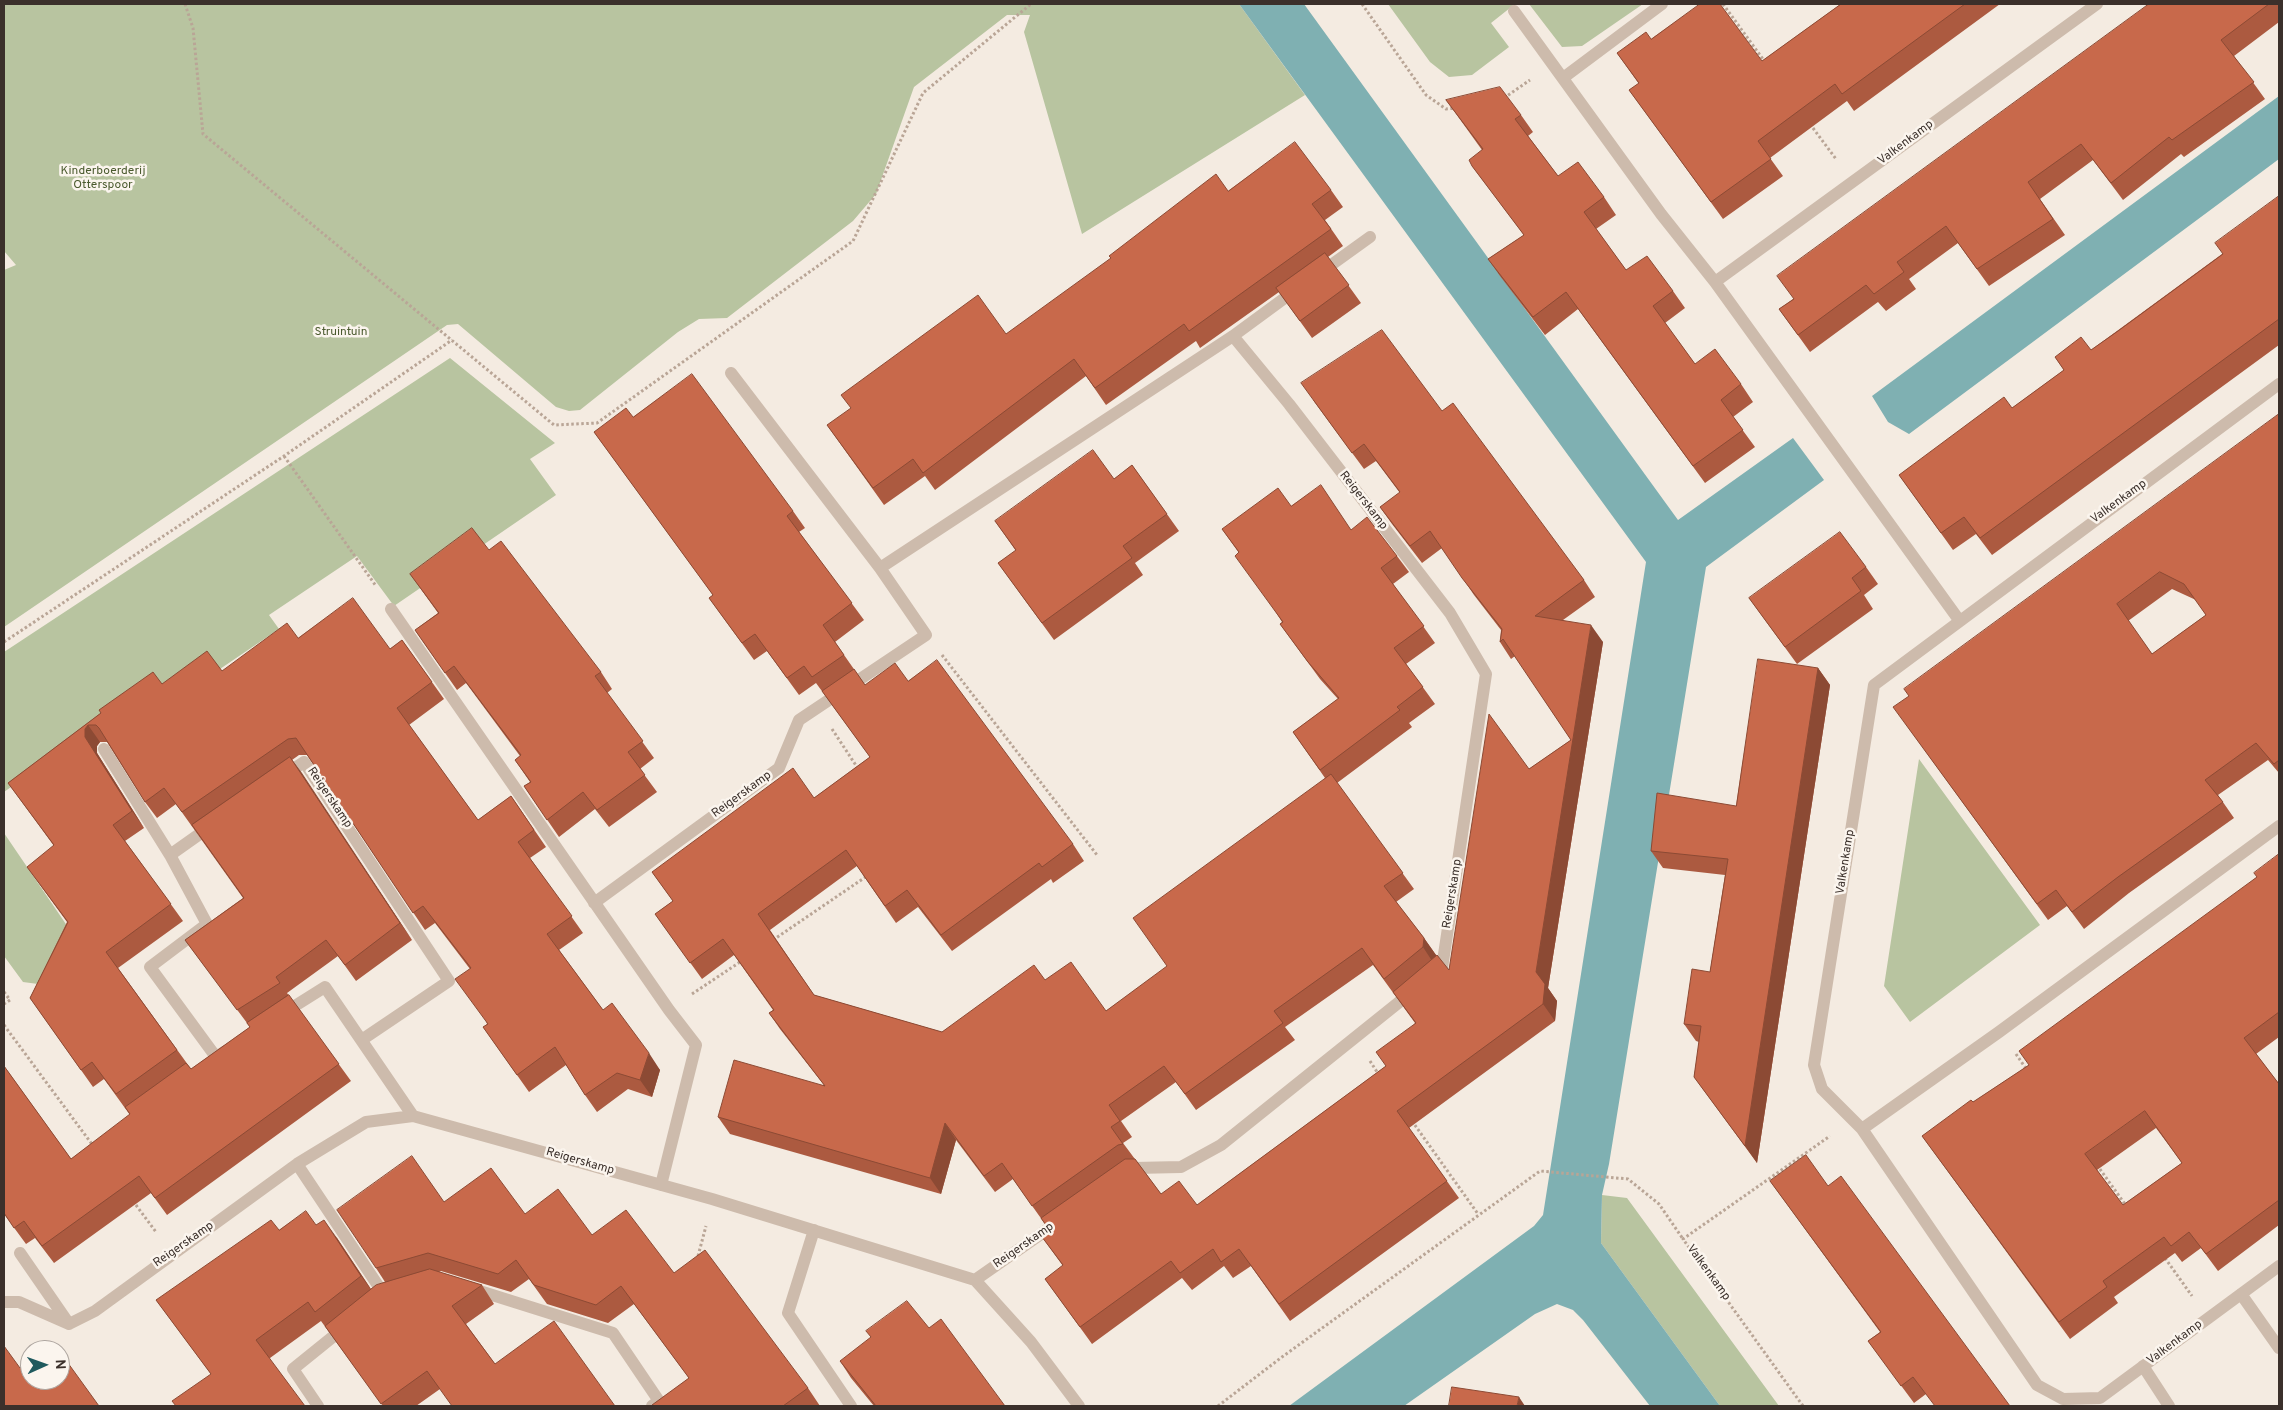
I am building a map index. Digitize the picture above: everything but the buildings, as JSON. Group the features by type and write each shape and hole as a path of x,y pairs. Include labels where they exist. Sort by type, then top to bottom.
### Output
{"street":[{"path":"1562,78 1662,4"},
{"name":"Valkenkamp","path":"1715,282 2097,4"},
{"path":"1514,11 1661,214 1715,282 1959,620"},
{"path":"880,568 1233,336 1370,237"},
{"name":"Reigerskamp","path":"1118,1180 1134,1168 1181,1167 1221,1145 1442,968 1486,674 1450,613 1233,336"},
{"path":"731,373 880,568 926,635"},
{"name":"Valkenkamp","path":"2279,384 1874,685 1814,1065 1822,1089 1862,1129 2037,1385 2064,1403 2100,1398 2279,1266"},
{"path":"391,609 668,1010 696,1046 661,1185"},
{"name":"Reigerskamp","path":"594,903 779,768 799,720 926,635"},
{"path":"104,749 170,855 207,924 150,967 212,1060 240,1042"},
{"name":"Reigerskamp","path":"273,784 304,762 449,981 363,1039"},
{"path":"170,855 225,817"},
{"path":"1862,1129 1999,1032 2279,826"},
{"path":"271,1022 325,987 363,1039 413,1116"},
{"name":"Reigerskamp","path":"69,1324 95,1311 297,1164 366,1122 413,1116 712,1199 975,1280 1070,1213"},
{"path":"297,1164 389,1295 370,1308"},
{"path":"814,1230 788,1313 851,1406"},
{"path":"20,1252 69,1324"},
{"path":"975,1280 1031,1342 1079,1406"},
{"path":"462,1285 613,1333 659,1401 652,1406"},
{"path":"2241,1294 2279,1348"},
{"path":"4,1302 19,1302 69,1324"},
{"path":"318,1406 292,1369 354,1320"},
{"path":"2144,1366 2169,1406"}],"path":[{"path":"185,4 194,28 202,134 554,425 597,423 853,241 923,94 1022,9 1031,4"},
{"path":"1020,4 1022,9"},
{"path":"1362,4 1426,95 1446,110 1465,106"},
{"path":"1723,4 1768,66"},
{"path":"1503,99 1552,64"},
{"path":"1808,120 1853,182"},
{"path":"4,642 284,456 452,340"},
{"path":"284,456 391,609"},
{"path":"926,635 1097,855"},
{"path":"818,708 861,774"},
{"path":"765,945 869,875"},
{"path":"668,1010 749,956"},
{"path":"4,992 10,1000 4,1004"},
{"path":"4,1025 98,1154"},
{"path":"1999,1032 2028,1072"},
{"path":"1354,1039 1382,1078"},
{"path":"1410,1118 1478,1214"},
{"name":"Valkenkamp","path":"1803,1406 1684,1239 1834,1134 1862,1129"},
{"path":"92,1146 100,1140"},
{"path":"2092,1159 2133,1215"},
{"path":"1218,1406 1282,1357 1540,1171 1628,1179 1660,1204 1684,1239"},
{"path":"697,1264 712,1199"},
{"path":"132,1200 173,1255"},
{"path":"2162,1254 2208,1318"}],"green space":[{"path":"4,4 1239,4 1305,95 1082,234 1024,32 1030,15 1007,15 914,87 876,194 853,221 727,318 699,319 678,332 580,410 569,411 556,407 458,324 447,325 4,627 4,270 16,265 4,251"},
{"path":"1388,4 1515,4 1491,23 1509,47 1472,75 1449,77 1430,62"},
{"path":"1529,4 1643,4 1582,46 1562,47"},
{"path":"450,358 555,443 530,459 556,495 394,606 357,556 269,615 279,629 121,736 109,718 4,792 4,652"},
{"path":"1919,759 2040,925 1910,1022 1884,986"},
{"path":"4,833 91,961 53,986 23,982 4,956"},
{"path":"1602,1195 1627,1198 1779,1406 1720,1406 1601,1243"}],"water":[{"path":"1239,4 1304,4 1678,520 1793,438 1824,480 1706,567 1609,1164 1602,1195 1601,1243 1720,1406 1650,1406 1583,1320 1573,1310 1557,1304 1535,1314 1404,1406 1289,1406 1534,1226 1543,1215 1646,562"},
{"path":"2279,96 2279,159 1909,434 1888,422 1872,396"}],"park label":[{"name":"Kinderboerderij Otterspoor","path":"103,179"},
{"name":"Struintuin","path":"341,333"}]}
